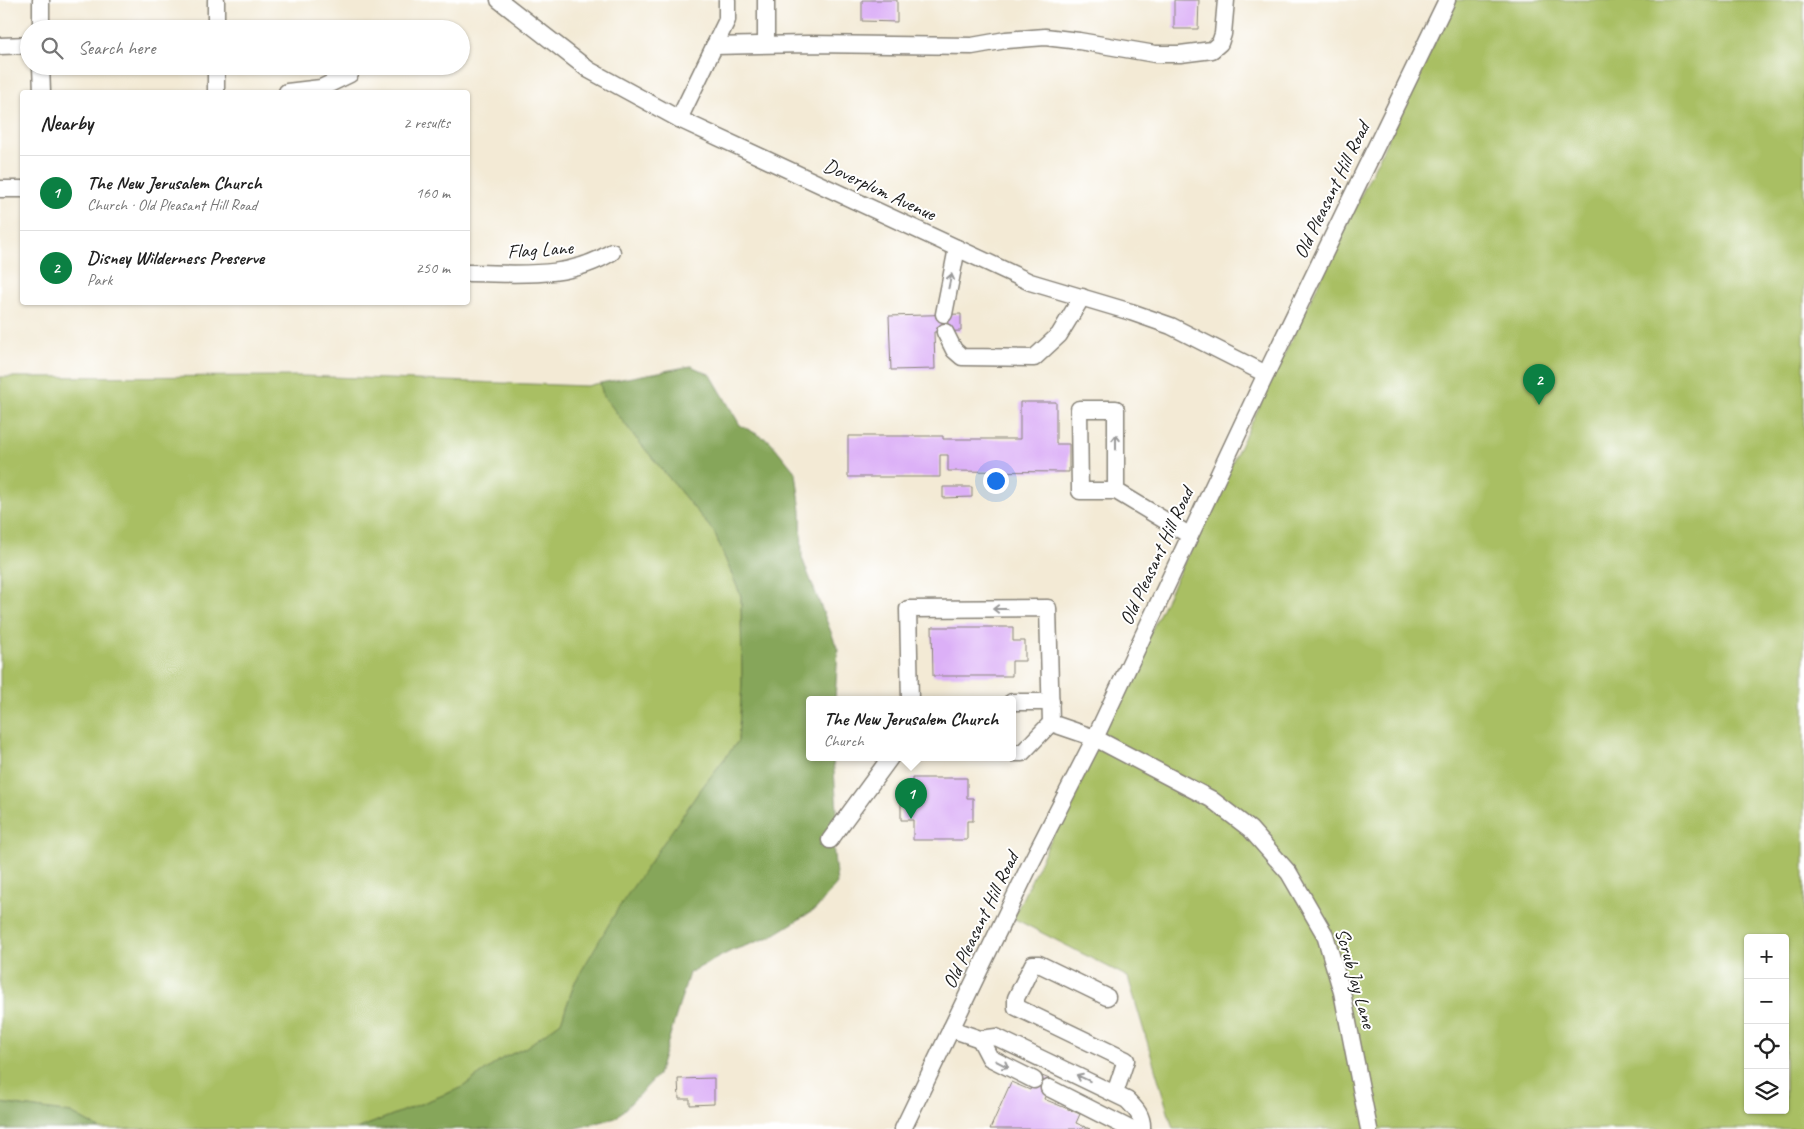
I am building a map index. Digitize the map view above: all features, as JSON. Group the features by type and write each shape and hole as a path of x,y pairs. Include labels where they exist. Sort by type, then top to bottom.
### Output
{"street":[{"path":"41,0 41,20"},
{"path":"216,0 216,20"},
{"name":"Doverplum Avenue","path":"499,0 589,70 679,119 1030,282 1171,326 1266,374"},
{"path":"679,119 727,20 727,0"},
{"path":"766,0 766,44"},
{"path":"714,46 766,44 972,46 1006,40 1045,37 1079,40 1155,54 1180,54 1212,50 1220,43 1223,34 1226,0"},
{"name":"Old Pleasant Hill Road","path":"905,1128 1029,867 1095,738 1266,374 1446,0"},
{"path":"0,46 20,46"},
{"path":"41,75 42,90"},
{"path":"216,75 216,90"},
{"path":"304,90 320,88 348,75"},
{"path":"0,189 20,189"},
{"path":"944,314 957,248"},
{"name":"Flag Lane","path":"470,273 568,271 585,267 612,252"},
{"path":"945,332 954,350 962,358 1034,358 1060,335 1082,297"},
{"path":"1116,491 1116,409 1079,409 1080,491 1116,491 1189,536"},
{"path":"910,696 908,609 1048,608 1051,722 1022,753 1016,753"},
{"path":"1016,702 1051,702"},
{"name":"Scrub Jay Lane","path":"1051,722 1095,738 1211,799 1250,829 1289,873 1325,935 1342,992 1369,1129"},
{"path":"830,840 888,761"},
{"path":"1107,997 1039,964 1033,964 1016,998 1016,1007 1126,1060 1115,1094"},
{"path":"951,1029 980,1039 996,1037 1127,1100 1138,1112 1143,1122 1142,1129"},
{"path":"980,1039 990,1058 1096,1110 1130,1129"}],"green space":[{"path":"1455,0 1804,0 1804,1129 1173,1129 1128,977 1013,918"},
{"path":"691,366 711,375 740,425 770,441 796,473 801,511 802,558 838,650 835,696 806,696 806,761 833,761 837,810 833,845 837,884 816,909 770,937 731,951 689,973 658,1075 616,1118 573,1129 357,1129 461,1088 503,1058 525,1048 561,1022 575,982 619,907 698,793 738,741 742,685 741,596 714,532 635,437 603,395 600,383"},
{"path":"303,376 587,386 600,383 603,395 635,437 714,532 741,596 742,685 738,741 698,793 575,982 561,1022 525,1048 503,1058 461,1088 357,1129 100,1129 71,1113 0,1103 0,377"},
{"path":"0,1103 71,1113 100,1129 0,1129"}],"building":[{"path":"862,0 897,0 897,22 862,21"},
{"path":"1174,0 1199,0 1198,29 1174,29"},
{"path":"961,314 961,331 934,332 935,369 891,370 889,316"},
{"path":"1020,402 1056,402 1056,444 1069,444 1069,472 948,471 948,455 940,455 940,477 848,477 848,436 943,436 943,439 1020,439"},
{"path":"943,487 972,487 972,497 943,498"},
{"path":"932,627 1013,627 1013,641 1025,641 1025,661 1012,661 1012,676 933,676"},
{"path":"912,778 967,778 967,798 973,798 973,821 967,821 967,840 913,840 913,820 901,820 901,800 912,800"},
{"path":"1037,1074 1052,1080 1044,1099 1080,1114 1076,1123 1090,1129 990,1129 1011,1082 1030,1090"},
{"path":"714,1078 714,1104 690,1105 690,1099 679,1099 678,1079"}],"place":[{"name":"Disney Wilderness Preserve","path":"1539,405"},
{"name":"The New Jerusalem Church","path":"911,819"}]}
